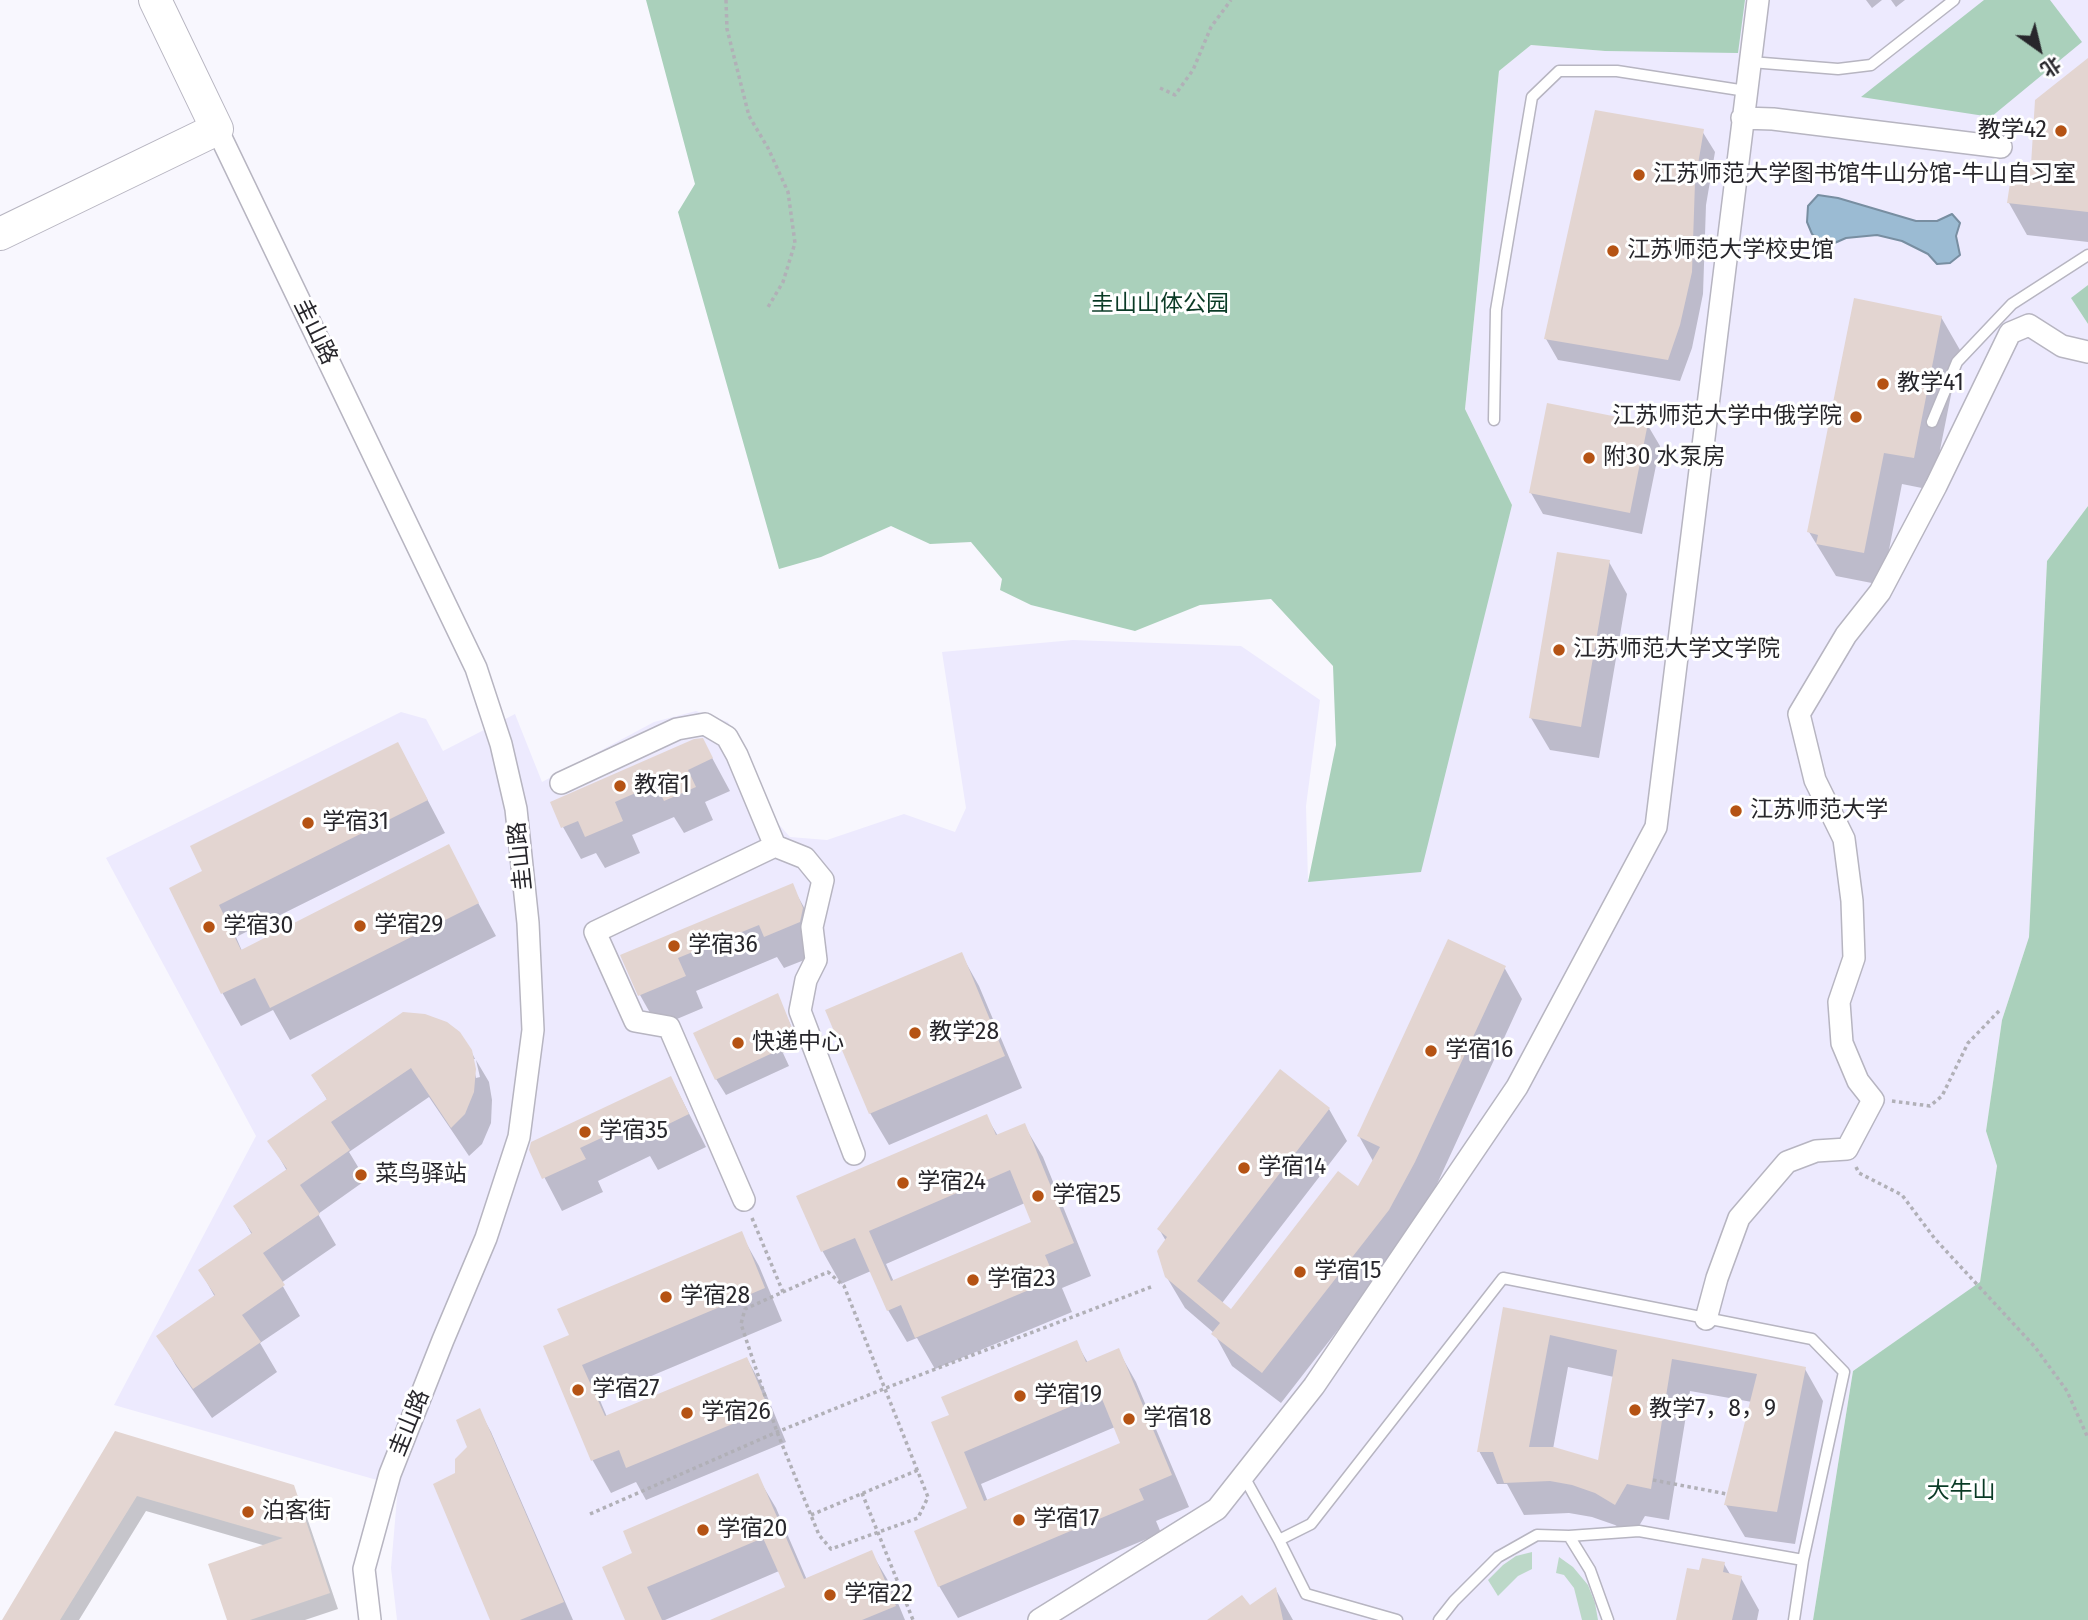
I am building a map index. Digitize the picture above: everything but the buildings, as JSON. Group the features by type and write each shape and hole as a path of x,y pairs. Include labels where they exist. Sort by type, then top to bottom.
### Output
{"street":[{"name":"圭山路","path":"155,0 476,668 501,744 516,809 528,923 533,1030 519,1137 486,1238 390,1474 364,1569 370,1620"},
{"path":"1039,1620 1217,1509 1314,1386 1517,1087 1656,827 1758,0"},
{"path":"1742,118 1773,119 2001,147"},
{"path":"0,233 217,128"},
{"path":"1706,1319 1717,1278 1739,1218 1787,1162 1816,1151 1848,1149 1873,1100 1858,1081 1842,1043 1839,1002 1854,958 1852,901 1844,839 1815,780 1799,714 1846,635 1880,592 1936,486 2010,333 2029,325 2062,346 2088,352"},
{"path":"561,783 677,729 705,724 727,737 775,846 805,858 823,880 811,927 816,960 806,980 800,1011 854,1154"},
{"path":"744,1200 669,1027 635,1021 595,932 775,846"}],"lane":[{"path":"1751,62 1838,69 1871,65 1954,0"},
{"path":"1494,420 1496,310 1532,97 1559,71 1617,71 1746,91"},
{"path":"1932,422 1956,362 2012,304 2088,255"},
{"path":"1279,1540 1311,1524 1503,1278 1812,1339 1844,1372 1803,1560 1794,1620"},
{"path":"1243,1475 1306,1594 1397,1620"},
{"path":"1439,1620 1498,1557 1537,1535 1569,1536 1639,1531 1803,1560"},
{"path":"1569,1536 1590,1570 1608,1620"}],"path":[{"path":"726,0 727,29 749,116 768,148 788,192 795,243 783,282 768,307"},
{"path":"1160,88 1175,95 1193,70 1211,27 1231,0"},
{"path":"1873,1100 1930,1106 1942,1096 1968,1043 2000,1010"},
{"path":"1848,1149 1859,1173 1902,1195 1935,1239 2035,1347 2067,1391 2088,1438"},
{"path":"744,1200 783,1292"},
{"path":"828,1272 844,1286 886,1388 928,1497 918,1518 831,1549 819,1535 777,1432 741,1324 745,1309 828,1272"},
{"path":"590,1514 777,1432 1151,1287"},
{"path":"811,1515 918,1470"},
{"path":"1653,1480 1727,1494"},
{"path":"862,1493 913,1620"}],"shaded area":[{"name":"江苏师范大学","path":"1745,0 2088,0 2088,285 2072,299 2088,324 2088,506 2047,561 2029,937 2002,1020 1986,1131 1997,1166 1980,1283 1853,1371 1813,1620 397,1620 391,1568 398,1486 114,1405 256,1136 106,858 401,712 426,719 443,751 515,714 542,782 654,722 696,711 728,722 747,756 775,820 790,837 827,840 904,814 955,832 966,808 942,652 1073,640 1241,646 1320,700 1306,806 1308,881 1512,505 1465,409 1499,71 1531,45 1605,51 1737,52"}],"green space":[{"name":"圭山山体公园","path":"646,0 1745,0 1738,53 1605,51 1531,45 1499,71 1465,409 1512,505 1421,872 1308,882 1336,745 1333,666 1271,599 1200,605 1135,631 1031,605 1000,590 1002,579 971,542 930,544 891,526 821,557 779,569 678,212 695,184"},
{"path":"1984,0 2050,0 2082,42 1991,117 1861,97"},
{"path":"2088,285 2088,324 2071,298"},
{"name":"大牛山","path":"2088,506 2088,1620 1813,1620 1853,1371 1980,1282 1997,1166 1986,1131 2002,1020 2029,937 2047,561"},
{"path":"1532,1552 1532,1569 1518,1576 1498,1596 1488,1580 1516,1556"},
{"path":"1559,1557 1573,1567 1588,1585 1598,1620 1582,1620 1574,1588 1564,1575 1556,1573"}],"water":[{"path":"1818,195 1838,198 1916,221 1937,221 1952,214 1960,223 1956,236 1960,255 1950,263 1937,264 1928,254 1902,241 1877,235 1846,238 1830,245 1812,234 1807,222 1808,206"}],"place":[{"name":"教学42","path":"2061,131"},
{"name":"江苏师范大学图书馆牛山分馆-牛山自习室","path":"1639,175"},
{"name":"江苏师范大学校史馆","path":"1613,251"},
{"name":"教学41","path":"1883,384"},
{"name":"江苏师范大学中俄学院","path":"1856,417"},
{"name":"附30 水泵房","path":"1589,458"},
{"name":"江苏师范大学文学院","path":"1559,650"},
{"name":"教宿1","path":"620,786"},
{"name":"江苏师范大学","path":"1736,811"},
{"name":"学宿31","path":"308,823"},
{"name":"学宿29","path":"360,926"},
{"name":"学宿30","path":"209,927"},
{"name":"学宿36","path":"674,946"},
{"name":"教学28","path":"915,1033"},
{"name":"快递中心","path":"738,1043"},
{"name":"学宿16","path":"1431,1051"},
{"name":"学宿35","path":"585,1132"},
{"name":"学宿14","path":"1244,1168"},
{"name":"菜鸟驿站","path":"361,1175"},
{"name":"学宿24","path":"903,1183"},
{"name":"学宿25","path":"1038,1196"},
{"name":"学宿15","path":"1300,1272"},
{"name":"学宿23","path":"973,1280"},
{"name":"学宿28","path":"666,1297"},
{"name":"学宿27","path":"578,1390"},
{"name":"学宿19","path":"1020,1396"},
{"name":"教学7，8，9","path":"1635,1410"},
{"name":"学宿26","path":"687,1413"},
{"name":"学宿18","path":"1129,1419"},
{"name":"泊客街","path":"248,1512"},
{"name":"学宿17","path":"1019,1520"},
{"name":"学宿20","path":"703,1530"},
{"name":"学宿22","path":"830,1595"}]}
